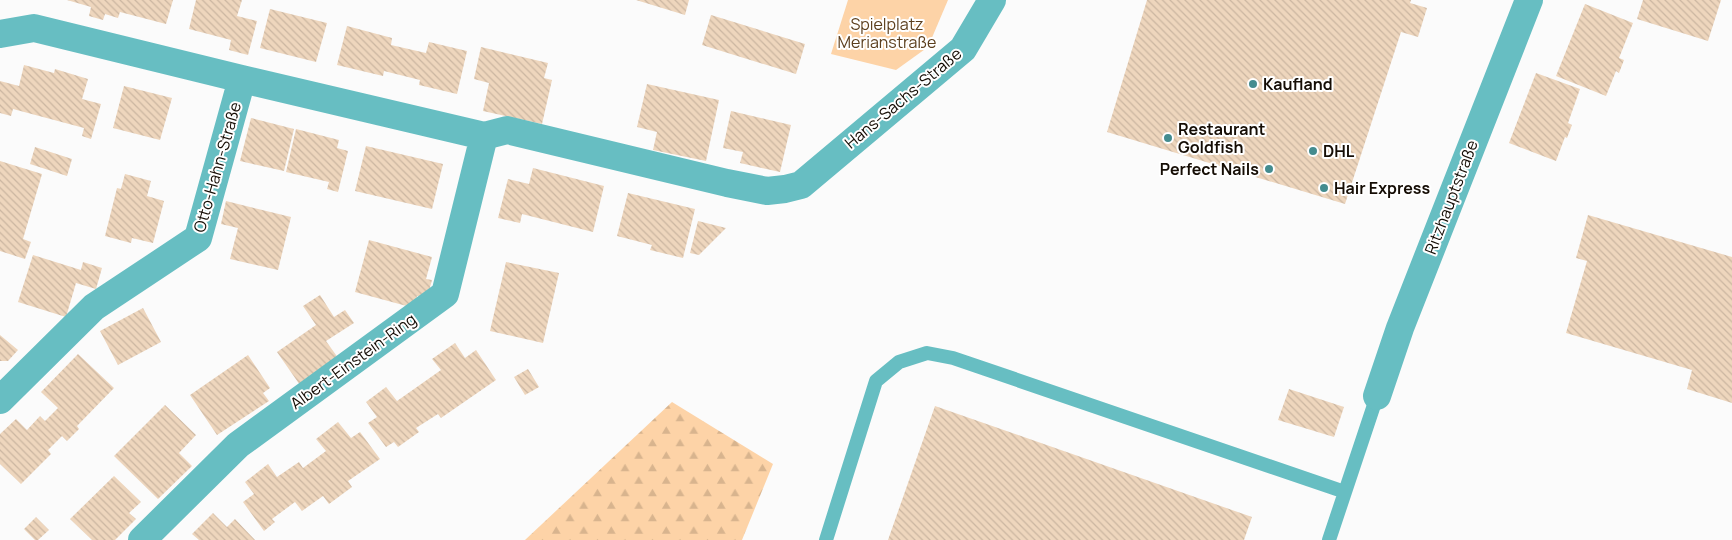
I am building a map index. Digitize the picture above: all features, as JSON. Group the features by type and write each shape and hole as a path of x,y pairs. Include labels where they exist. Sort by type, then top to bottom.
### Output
{"street":[{"name":"Hans-Sachs-Straße","path":"484,136 508,130 727,184 767,190 785,189 801,185 963,48 992,0"},
{"name":"Ritzhauptstraße","path":"1377,396 1400,328 1529,0"},
{"path":"1,36 34,28 484,136"},
{"name":"Otto-Hahn-Straße","path":"0,400 94,307 198,238 242,79"},
{"name":"Albert-Einstein-Ring","path":"142,540 238,445 445,294 484,136"}],"lane":[{"path":"826,540 876,381 899,362 926,353 953,358 1345,492"},
{"path":"1329,540 1377,396"}],"green space":[{"name":"Spielplatz Merianstraße","path":"848,0 948,0 928,47 896,70 831,54"},
{"path":"672,402 773,464 742,540 525,540"}],"building":[{"path":"67,0 173,0 166,24 120,12 118,18 105,14 103,20 89,16 91,7"},
{"path":"196,0 242,0 237,16 257,21 248,55 229,50 231,40 189,29"},
{"path":"636,0 689,0 685,15"},
{"name":"Kaufland","path":"1147,0 1411,0 1410,3 1427,8 1418,37 1401,32 1345,204 1107,132"},
{"path":"1643,0 1721,0 1708,41 1637,19"},
{"path":"1585,4 1633,23 1619,58 1624,60 1619,73 1616,71 1606,96 1556,76"},
{"path":"270,9 327,23 316,62 260,48"},
{"path":"711,15 805,44 796,74 702,45"},
{"path":"347,26 392,38 391,45 426,53 429,42 467,51 457,94 419,85 420,80 384,71 383,76 337,65"},
{"path":"481,47 548,63 544,78 552,80 542,124 483,111 489,83 474,79"},
{"path":"24,65 54,73 55,69 88,79 82,99 101,104 91,139 82,136 84,128 13,109 11,116 0,113 0,81 19,86"},
{"path":"1536,73 1580,89 1568,123 1572,125 1567,138 1565,137 1556,161 1509,143"},
{"path":"647,84 719,100 706,161 653,150 657,132 637,127"},
{"path":"124,86 172,98 160,140 113,128"},
{"path":"731,111 791,125 780,172 740,163 743,152 723,148"},
{"path":"251,118 294,129 284,171 240,161"},
{"path":"296,129 339,140 337,148 348,151 338,192 327,189 329,182 286,172"},
{"path":"366,146 443,164 432,209 355,191"},
{"path":"35,147 72,159 67,176 30,164"},
{"path":"0,161 42,174 23,239 31,242 25,259 0,251"},
{"path":"533,168 604,186 593,232 522,214 520,223 498,218 508,179 529,184"},
{"path":"125,174 151,181 147,196 164,201 153,243 132,238 131,243 105,236 117,188 121,189"},
{"path":"628,193 695,209 683,258 650,250 652,245 617,236"},
{"path":"226,201 291,217 278,270 230,259 238,228 221,224"},
{"path":"1588,215 1732,257 1732,403 1687,389 1692,370 1566,333 1587,261 1576,258"},
{"path":"698,221 726,228 699,255 690,253"},
{"path":"369,240 432,257 426,279 432,280 427,298 417,296 414,308 355,292"},
{"path":"33,255 81,270 83,262 102,268 96,289 76,283 66,317 18,302"},
{"path":"506,262 559,273 543,343 490,331"},
{"path":"320,295 334,317 345,310 354,323 326,341 341,362 302,388 277,352 316,325 303,306"},
{"path":"143,308 161,342 118,365 100,331"},
{"path":"0,335 18,350 8,361 0,361"},
{"path":"455,343 465,358 476,350 496,380 441,418 438,414 416,428 419,432 398,447 394,442 386,447 368,423 377,417 366,402 386,387 397,401 441,370 432,359"},
{"path":"78,354 114,388 77,426 79,429 67,441 62,436 48,450 51,454 21,484 0,464 0,434 16,419 27,430 40,416 45,421 58,408 41,392"},
{"path":"248,355 270,388 263,393 269,401 217,435 190,395"},
{"path":"528,369 539,387 525,395 514,377"},
{"path":"1289,389 1344,407 1334,437 1278,420"},
{"path":"165,405 196,435 179,453 192,466 158,499 114,456"},
{"path":"935,406 1252,517 1244,540 888,540"},
{"path":"338,422 351,438 360,432 380,459 348,481 352,487 329,504 323,496 302,511 295,502 272,519 275,522 264,531 243,502 254,494 245,482 268,464 277,477 299,462 303,468 326,451 316,439"},
{"path":"114,476 141,502 129,513 136,519 115,540 92,540 70,519"},
{"path":"213,513 227,527 235,519 255,540 199,540 192,534"},
{"path":"36,517 49,530 38,540 35,540 24,529"}],"place":[{"name":"Kaufland","path":"1253,84"},
{"name":"Restaurant Goldfish","path":"1168,138"},
{"name":"DHL","path":"1313,151"},
{"name":"Perfect Nails","path":"1269,169"},
{"name":"Hair Express","path":"1324,188"}]}
